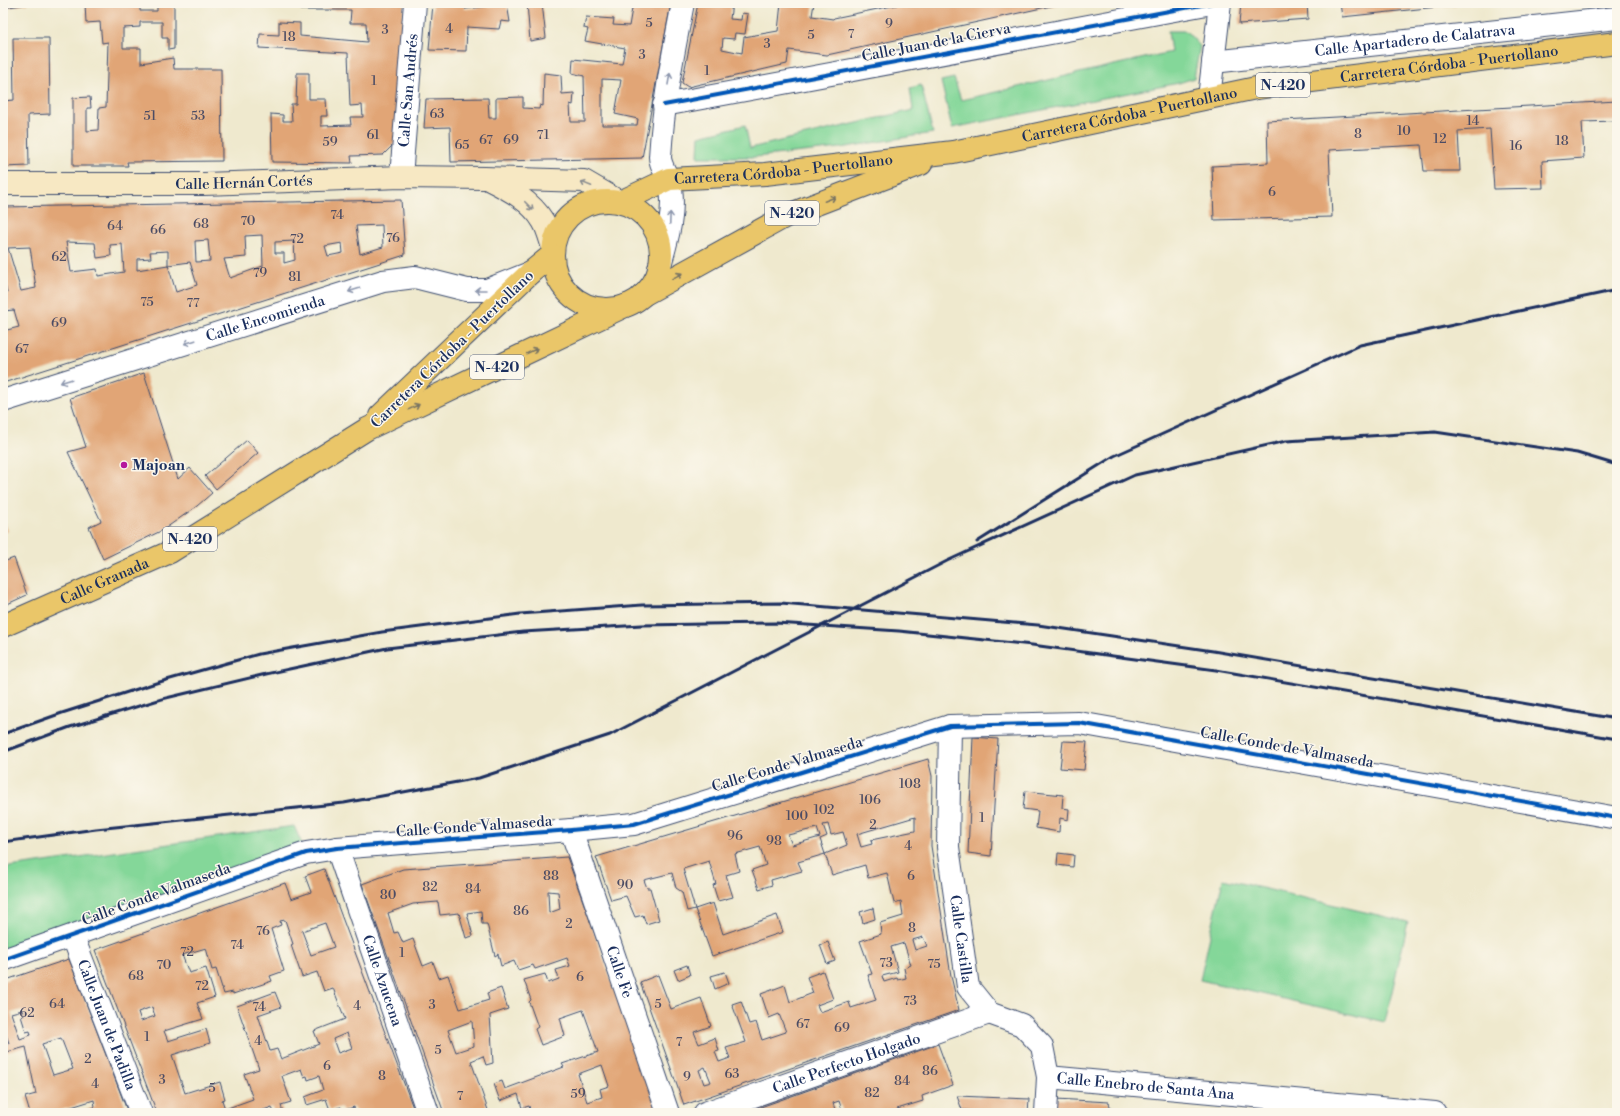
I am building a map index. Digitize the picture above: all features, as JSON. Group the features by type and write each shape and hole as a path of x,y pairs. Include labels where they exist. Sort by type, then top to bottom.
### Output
{"highway":[{"name":"Carretera Córdoba - Puertollano","path":"620,202 669,179 765,174 952,152 1256,88 1617,43"},
{"name":"Carretera Córdoba - Puertollano","path":"366,429 635,300 788,215 952,152"},
{"name":"N-420","path":"603,201 620,202 648,220 657,235 661,252 659,269 653,284 635,300 610,308 592,307 576,299 564,288 555,272 552,251 556,234 563,222 587,204 603,201"},
{"name":"Carretera Córdoba - Puertollano","path":"366,429 552,251"},
{"name":"Calle Granada","path":"3,626 170,552 366,429"}],"main road":[{"name":"Calle Hernán Cortés","path":"3,184 204,184 401,177 485,178 584,181 620,202"},
{"name":"Calle Hernán Cortés","path":"485,178 514,192 529,204 543,221 552,251"}],"street":[{"name":"Calle San Andrés","path":"401,177 415,3"},
{"path":"659,269 670,231 671,189 669,179 660,160 664,105 683,3"},
{"name":"Calle Juan de la Cierva","path":"664,105 1212,3"},
{"path":"1209,98 1220,3"},
{"name":"Calle Apartadero de Calatrava","path":"1213,62 1617,18"},
{"name":"Calle Encomienda","path":"3,401 383,281 415,277 467,290 487,290 530,273"},
{"name":"Calle Conde de Valmaseda","path":"950,726 1079,723 1617,818"},
{"name":"Calle Conde Valmaseda","path":"3,960 73,937 306,853 337,848 634,824 950,726"},
{"name":"Calle Castilla","path":"950,726 948,848 968,987 989,1013"},
{"name":"Calle Fe","path":"571,830 668,1113"},
{"name":"Calle Azucena","path":"337,848 428,1113"},
{"name":"Calle Juan de Padilla","path":"73,937 141,1113"},
{"path":"989,1013 1022,1025 1042,1046 1048,1077 1046,1113"},
{"name":"Calle Perfecto Holgado","path":"705,1113 989,1013"},
{"name":"Calle Enebro de Santa Ana","path":"1048,1077 1435,1113"}],"green space":[{"path":"1168,31 1186,31 1200,46 1194,78 1179,83 952,128 941,81 954,78 961,100 1171,52"},
{"path":"921,85 933,133 840,148 755,157 698,157 699,136 745,125 750,148 913,110 910,88"},
{"path":"294,826 306,853 3,960 3,868"},
{"path":"1223,879 1408,922 1385,1022 1200,980"}],"building":[{"path":"3,3 27,3 27,4 3,8"},
{"path":"85,3 140,3 140,11 157,11 157,3 174,3 174,49 168,50 168,38 162,38 162,22 140,22 140,27 123,28 123,48 141,48 141,63 173,58 174,69 221,69 222,161 127,162 128,166 73,166 73,98 90,97 91,108 87,108 87,131 98,130 99,108 106,107 108,42 102,43 100,22 86,23"},
{"path":"300,3 404,3 395,143 383,155 351,156 352,163 272,162 271,114 283,115 283,121 292,121 291,104 296,104 297,73 309,73 309,99 326,99 327,116 321,116 321,126 351,125 350,117 363,117 362,105 350,106 348,53 259,48 260,34 279,35 279,22 300,23 300,36 367,42 366,23 350,23 351,10 300,10"},
{"path":"433,3 465,3 465,9 507,4 510,22 501,21 499,29 467,27 466,51 429,50"},
{"path":"527,3 542,3 546,38 530,41"},
{"path":"633,3 671,3 642,158 451,162 450,127 424,128 426,99 488,98 489,118 496,118 496,98 523,97 523,108 539,109 540,105 543,106 544,73 561,75 562,94 574,93 573,105 570,104 571,122 585,122 584,76 572,73 573,59 622,64 625,48 585,41 588,29 584,28 586,17 614,19 613,25 629,26","holes":["602,79 621,80 615,114 638,119 637,125 602,125"]},
{"path":"698,3 732,3 730,19 741,20 742,13 748,14 745,34 735,33 734,39 723,38 722,49 742,53 744,37 778,31 781,3 814,3 812,16 833,19 897,5 897,3 1060,4 827,55 789,50 787,64 688,87 682,83"},
{"path":"1241,3 1307,3 1308,19 1239,24"},
{"path":"1340,3 1455,3 1456,5 1342,17"},
{"path":"13,38 49,38 50,114 28,115 29,166 3,167 3,101 14,100"},
{"path":"1617,101 1617,121 1582,122 1584,158 1542,161 1543,188 1494,189 1490,129 1458,131 1460,171 1424,171 1421,145 1329,150 1332,217 1214,220 1212,166 1268,163 1267,121"},
{"path":"401,200 405,255 3,383 3,331 19,327 14,310 3,311 3,294 7,293 3,276 3,207","holes":["382,225 383,247 360,254 356,226","262,235 263,266 230,278 224,259 246,257 245,236","208,240 210,261 196,262 195,241","294,241 295,260 284,263 284,253 275,253 275,242","66,242 95,243 97,258 111,256 110,245 122,244 124,272 98,276 97,269 71,272","342,243 343,253 328,256 325,246","30,247 36,288 21,291 8,248","168,251 168,265 137,270 137,259 151,258 150,252","190,262 197,285 176,292 168,265"]},
{"name":"Majoan","path":"144,373 178,479 190,468 212,493 197,506 163,530 103,559 89,527 101,521 68,452 86,447 70,398"},
{"path":"247,440 258,453 216,489 205,476"},
{"path":"3,520 8,531 3,533"},
{"path":"14,558 27,595 3,606 3,562"},
{"path":"973,737 998,739 991,856 968,853"},
{"path":"1063,741 1087,742 1084,770 1060,768"},
{"path":"928,759 932,776 931,846 951,976 959,1010 684,1105 640,982 658,975 671,1009 701,998 711,1026 694,1032 699,1044 715,1038 719,1051 715,1052 719,1062 730,1058 726,1048 746,1042 732,1004 741,1001 749,1024 756,1022 762,1040 786,1032 779,1014 769,1018 761,994 785,985 790,1002 813,993 807,977 823,971 833,999 817,1005 820,1012 849,1002 851,1008 876,1000 868,975 872,974 860,941 881,934 880,923 903,916 901,901 894,903 887,873 868,878 865,865 832,875 825,854 798,862 802,871 771,880 772,885 759,889 752,870 766,865 760,847 735,854 739,871 726,875 733,897 718,901 713,885 716,884 709,861 683,869 695,909 687,911 682,892 676,888 672,873 644,880 647,888 650,888 659,920 646,924 643,915 635,917 626,896 611,900 596,857","holes":["915,817 915,831 871,840 872,844 861,847 857,834","828,824 831,835 843,832 847,845 825,854 820,839 827,836 823,825","817,828 820,837 792,845 788,835","923,937 927,946 915,950 912,940","904,943 911,965 904,968 906,978 898,980 897,978 884,982 882,976 898,972 891,947","705,1067 711,1082 704,1084 699,1070"]},
{"path":"1025,791 1063,795 1062,808 1069,809 1068,820 1060,818 1059,832 1036,828 1038,811 1023,809"},
{"path":"1058,853 1074,855 1073,867 1057,865"},
{"path":"567,857 659,1113 531,1113 529,1106 522,1108 518,1094 500,1101 494,1084 502,1081 505,1089 564,1067 562,1064 598,1052 583,1010 560,1018 565,1036 541,1045 535,1029 538,1027 529,1002 531,1000 524,980 545,974 548,983 559,979 556,970 570,966 567,958 535,969 533,965 518,970 514,961 501,966 498,954 495,956 487,924 482,924 481,911 467,913 473,936 466,938 459,913 440,915 438,902 413,904 388,913 394,933 398,932 403,943 413,939 423,966 433,962 439,978 448,975 460,1009 489,1000 487,993 501,988 508,1009 490,1015 493,1063 486,1065 483,1056 471,1061 489,1113 444,1113 362,884 403,869","holes":["548,891 558,892 560,909 549,913","472,1021 474,1046 456,1052 448,1030","602,1065 609,1086 600,1089 602,1097 587,1102 578,1074"]},
{"path":"324,869 415,1113 356,1113 354,1107 342,1111 341,1107 330,1110 326,1099 307,1105 305,1097 323,1090 319,1076 308,1080 307,1076 304,1077 301,1069 282,1076 291,1102 281,1105 283,1113 274,1113 272,1107 255,1113 157,1113 95,950 285,883 291,899 311,892 305,876","holes":["285,920 293,944 291,945 302,977 317,972 324,991 333,988 345,1019 314,1031 319,1044 281,1059 277,1049 270,1051 258,1015 281,1007 275,992 237,1006 259,1069 244,1074 253,1099 225,1109 222,1100 225,1099 220,1082 185,1093 172,1055 210,1043 206,1029 168,1041 164,1031 203,1019 197,1003 215,997 206,968 189,973 182,955 206,948 212,970 216,969 224,994 233,992 233,994 272,981 270,976 284,971 271,929 281,925 280,921","325,923 334,947 311,955 302,931","152,1007 155,1016 141,1021 138,1012","347,1033 352,1048 338,1053 333,1039"]},
{"path":"713,903 723,934 777,915 783,932 712,956 695,909"},
{"path":"873,908 875,919 863,923 860,912"},
{"path":"828,942 835,961 827,964 820,945"},
{"path":"69,959 128,1113 77,1113 95,1107 94,1100 52,1113 30,1113 25,1097 36,1094 26,1047 3,1053 3,1044 9,1043 3,1026 3,981","holes":["22,1010 24,1015 21,1016 26,1032 30,1031 31,1035 20,1039 11,1013","61,1038 73,1069 53,1075 42,1044"]},
{"path":"687,965 690,975 678,980 674,970"},
{"path":"725,972 729,983 715,989 711,976"},
{"path":"938,1044 953,1085 922,1096 923,1101 897,1109 898,1113 843,1113 839,1101 833,1103 836,1113 744,1113"},
{"path":"957,1096 1029,1099 1028,1113 980,1113 980,1111 962,1110"},
{"path":"1056,1099 1109,1102 1111,1113 1056,1113"}],"railway":[{"path":"977,542 1114,456 1360,345 1617,290"},
{"path":"3,842 96,829 344,803 479,778 610,735 947,561 1135,475 1286,441 1435,432 1577,453 1617,465"},
{"path":"3,734 62,713 156,683 259,654 382,632 520,614 642,605 781,603 1038,625 1213,651 1617,719"},
{"path":"3,752 70,727 162,699 266,674 387,648 523,632 642,625 776,623 899,631 1032,645 1216,670 1617,739"}],"cycle path":[{"path":"664,105 1212,3"},
{"path":"3,960 306,853 337,848 634,824 950,726 1079,723 1617,818"}],"place":[{"name":"Majoan","path":"124,465"}]}
